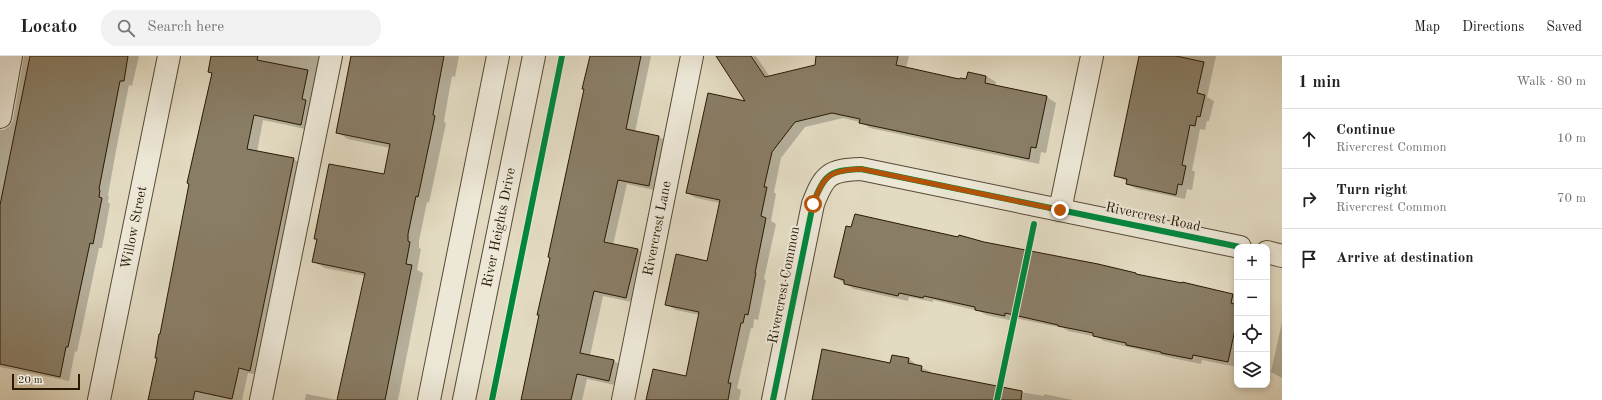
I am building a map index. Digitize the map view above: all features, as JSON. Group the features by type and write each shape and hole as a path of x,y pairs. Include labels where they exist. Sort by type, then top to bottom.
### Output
{"street":[{"path":"0,117 11,56"},
{"name":"Willow Street","path":"99,400 169,56"},
{"path":"261,400 331,56"},
{"path":"429,400 498,56"},
{"name":"River Heights Drive","path":"464,400 534,56"},
{"name":"Rivercrest Lane","path":"623,400 692,56"},
{"path":"1060,210 1089,57"},
{"name":"Rivercrest Common","path":"773,400 813,204 819,187 829,175 845,169 861,169 1060,210"},
{"name":"Rivercrest Road","path":"1060,210 1234,246"},
{"path":"1270,253 1282,256"}],"building":[{"path":"30,56 128,56 124,81 120,81 99,189 99,197 102,198 93,244 90,243 68,347 66,347 60,377 0,364 0,205"},
{"path":"211,56 258,56 257,60 308,70 302,99 306,100 301,125 254,115 247,149 294,158 250,371 239,368 232,399 195,391 193,400 148,400 157,358 155,358 159,334 189,184 187,183 212,73 208,72"},
{"path":"351,56 444,56 433,115 435,116 418,197 416,196 408,234 408,241 410,242 406,264 412,265 385,400 337,400 365,273 312,262 317,239 314,239 329,164 384,174 390,144 336,133"},
{"path":"590,56 641,56 626,129 659,136 649,186 618,180 604,242 638,249 626,298 594,291 580,353 614,360 609,381 577,374 571,400 521,400 539,315 537,315 550,258 548,257"},
{"path":"716,56 751,56 765,77 815,65 816,56 898,56 896,65 959,79 966,79 968,72 986,76 985,83 1047,96 1036,148 1031,147 1029,159 859,123 860,119 832,113 795,122 772,152 764,187 767,187 761,216 766,218 748,315 745,314 743,323 741,323 728,383 731,383 728,400 646,400 653,369 686,376 699,312 665,305 676,254 707,261 720,200 686,193 708,93 745,101"},
{"path":"1139,56 1176,56 1204,62 1197,93 1205,95 1200,117 1197,116 1195,126 1190,125 1182,165 1186,166 1182,185 1178,184 1176,195 1126,184 1127,179 1114,176"},
{"path":"855,214 958,237 959,235 984,242 1098,264 1136,274 1182,282 1233,294 1231,303 1234,304 1234,334 1228,362 1193,355 1192,359 1161,353 1126,345 1126,343 1093,336 1093,333 1005,313 1005,316 975,310 975,307 924,296 923,298 899,293 898,296 844,284 844,280 834,277 846,226 851,227"},
{"path":"822,349 890,363 892,355 909,358 908,363 922,366 921,371 1022,391 1021,400 812,400"}],"cycle path":[{"path":"492,400 562,56"},
{"path":"773,400 813,204 825,180 835,173 861,169 1234,246"},
{"path":"997,400 1034,224"}],"route":[{"path":"813,204 819,187 829,175 845,169 861,169 1060,210"}]}
